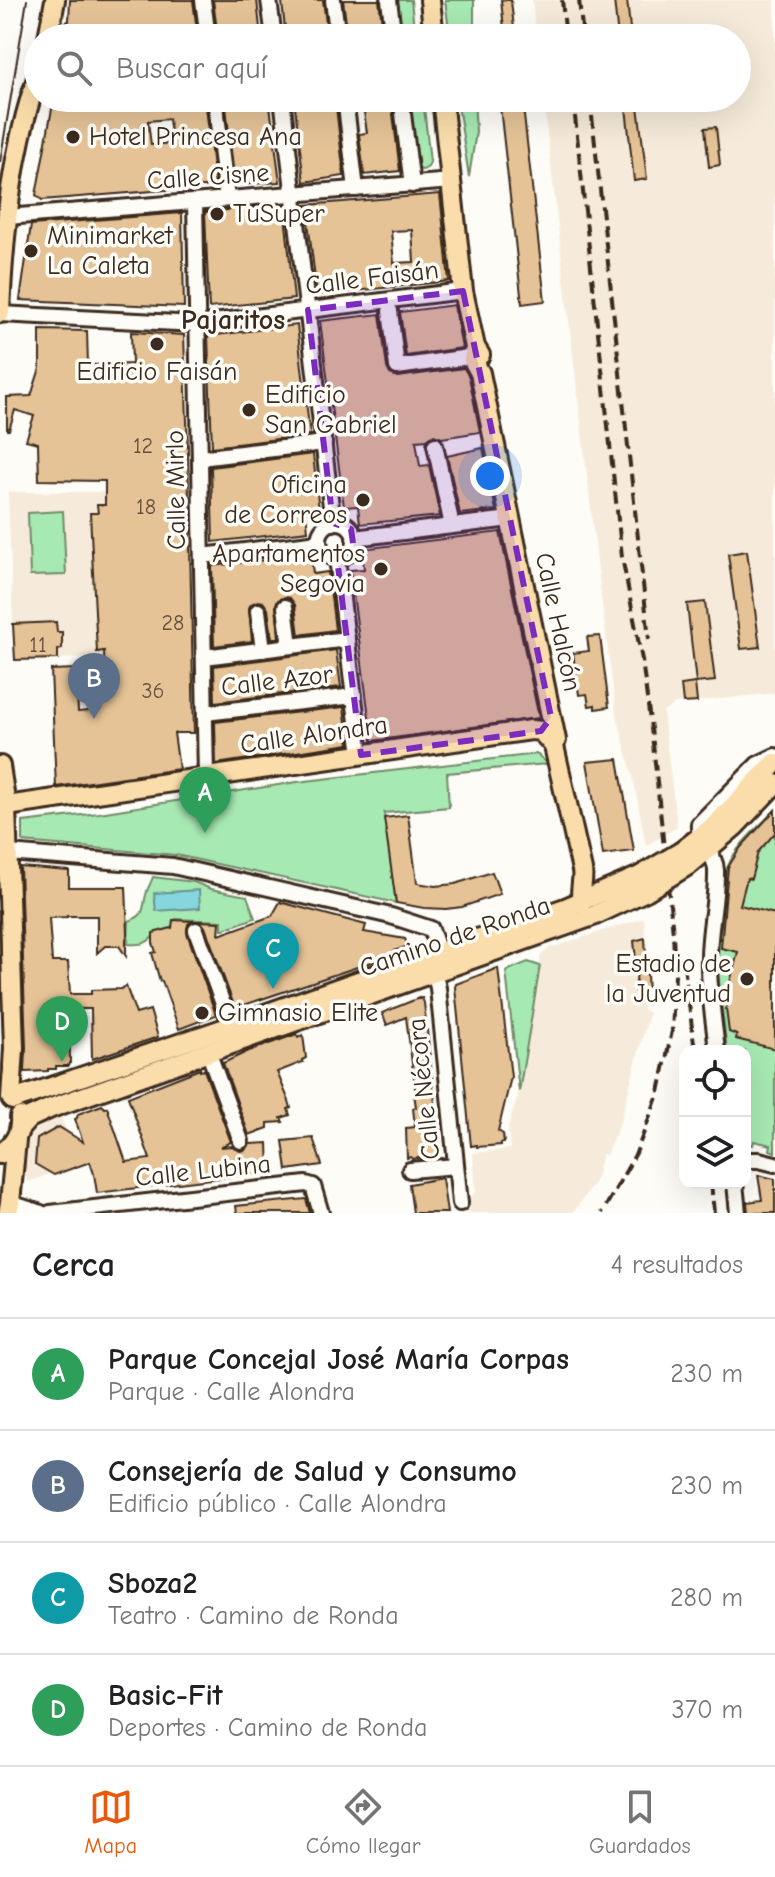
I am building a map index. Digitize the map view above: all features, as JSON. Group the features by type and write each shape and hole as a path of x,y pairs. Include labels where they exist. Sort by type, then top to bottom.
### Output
{"main road":[{"path":"51,24 55,0"},
{"path":"430,0 433,24"},
{"path":"0,313 3,245 26,112"},
{"name":"Calle Halcón","path":"444,112 463,291 510,519 546,724"},
{"path":"546,724 579,851 583,880 591,886 590,905"},
{"name":"Calle Alondra","path":"3,806 531,730 546,724"},
{"name":"Camino de Ronda","path":"705,843 716,824 775,763"},
{"path":"0,766 8,853 14,1048 8,1096 21,1117 9,1208"},
{"name":"Camino de Ronda","path":"0,1154 9,1148 29,1118 51,1108 434,971 643,884 735,826 775,784"},
{"name":"Camino de Ronda","path":"8,1096 231,1026 439,952 590,905"}],"street":[{"path":"203,0 206,24"},
{"path":"269,0 272,24"},
{"path":"333,0 336,24"},
{"path":"389,0 392,24"},
{"path":"217,112 227,199"},
{"path":"284,112 333,523"},
{"path":"347,112 356,189"},
{"path":"403,112 412,185"},
{"name":"Calle Cisne","path":"7,217 452,181"},
{"name":"Calle Mirlo","path":"195,202 206,777"},
{"name":"Calle Faisán","path":"0,313 197,324 463,291"},
{"name":"Calle Faisán","path":"390,311 397,367 469,357 476,360"},
{"path":"200,458 324,443"},
{"path":"435,445 452,526"},
{"path":"354,538 510,519"},
{"path":"333,523 347,526 354,538 350,552 337,558 327,555 319,542 321,532 333,523"},
{"path":"202,556 319,542"},
{"path":"337,558 361,755"},
{"path":"285,607 290,646"},
{"path":"258,611 263,650"},
{"path":"204,657 347,639"},
{"name":"Calle Azor","path":"205,713 354,696"},
{"path":"716,1045 709,976 716,864 698,829 701,820 758,764 775,756"},
{"path":"8,853 173,866 255,884 391,916 431,929 439,952"},
{"path":"196,930 231,1026"},
{"name":"Calle Nécora","path":"434,971 460,1203"},
{"path":"212,1062 241,1141"},
{"path":"751,1160 775,1164"},
{"path":"410,1170 456,1166"},
{"name":"Calle Lubina","path":"50,1213 306,1184 313,1186 321,1213"},
{"path":"736,1189 738,1213"},
{"path":"9,1208 25,1207 41,1213"}],"highlighted area":[{"path":"463,291 551,717 541,731 361,755 337,558 354,550 351,529 333,523 308,310"}],"shaded area":[{"path":"532,0 775,0 775,693 675,704 663,712 677,827 646,846 616,712 545,112 751,112 751,24 535,24"},
{"path":"8,492 136,492 143,681 90,683 89,658 58,659 58,650 62,649 62,632 57,632 56,623 13,624"},
{"path":"644,918 647,970 643,1009 649,1013 620,1123 606,1155 602,1154 595,1181 573,1213 457,1213 476,1192 473,1153 510,1149 508,1128 519,1092 540,957 549,948"},
{"path":"61,1117 77,1158 74,1165 28,1182 20,1161 28,1137 43,1124"}],"green space":[{"path":"394,0 411,0 414,24 397,24"},
{"path":"445,0 474,0 474,24 448,24"},
{"path":"407,112 425,112 430,162 423,170 413,164"},
{"path":"459,112 475,112 476,132 469,177"},
{"path":"63,511 66,575 30,576 28,513"},
{"path":"537,754 548,764 447,773 449,807 384,813 396,903 176,855 23,842 23,822 297,782"},
{"name":"Estadio de la Juventud","path":"775,810 775,1152 770,1150 771,1145 754,1141 751,1144 751,1045 726,1045 717,964 723,885 728,866 743,843"},
{"path":"153,877 194,882 211,889 247,896 255,918 224,929 222,921 176,919 175,927 156,932 141,944 128,944 129,921 142,911"},
{"path":"528,962 540,966 519,1092 506,971"}],"water":[{"path":"199,890 200,908 156,911 154,893"}],"building":[{"path":"70,0 193,0 196,24 66,24 69,21"},
{"path":"213,0 257,0 260,24 216,24"},
{"path":"323,0 326,24 284,24 282,2"},
{"path":"343,0 379,0 382,24 346,24"},
{"path":"501,0 511,0 514,24 504,24"},
{"path":"614,0 627,0 630,24 617,24"},
{"path":"51,112 207,112 215,186 42,200 36,195","holes":["169,119 172,143 151,145 148,121"]},
{"path":"227,112 271,112 280,182 235,185"},
{"path":"296,112 337,112 344,176 304,182"},
{"path":"364,112 393,112 400,171 364,175 359,134 367,133"},
{"path":"501,112 524,112 545,301 522,304"},
{"path":"627,112 639,112 647,179 634,181"},
{"path":"716,127 720,165 709,167 705,128"},
{"path":"440,194 449,281 317,295 306,205","holes":["412,230 414,262 394,263 391,231"]},
{"path":"284,205 294,299 209,308 205,212"},
{"path":"182,213 184,307 20,300 31,225"},
{"path":"454,305 462,348 406,356 400,312"},
{"path":"380,314 390,374 398,377 464,368 469,377 480,432 442,438 434,435 427,440 416,441 420,466 429,465 440,516 360,524 358,506 344,507 320,321"},
{"path":"297,325 310,435 212,447 208,336"},
{"path":"40,330 87,331 88,365 132,364 131,332 184,335 194,733 174,733 179,769 56,787 51,670 76,669 78,712 100,710 99,682 105,682 104,651 97,652 90,513 98,513 97,505 105,505 105,481 39,480 38,443 26,440 34,416 15,410 7,430 7,397 31,396 40,368"},
{"path":"483,448 496,510 460,514 447,456"},
{"path":"313,454 319,511 306,512 308,531 213,542 211,467"},
{"path":"500,532 539,718 372,741 350,570 364,569 362,549"},
{"path":"747,551 760,647 741,649 728,554"},
{"path":"311,555 313,574 328,572 335,630 299,635 295,605 285,597 276,604 279,638 272,638 268,609 258,601 249,608 252,641 214,646 212,566"},
{"path":"705,602 715,681 696,683 687,604"},
{"path":"56,622 57,632 62,632 62,649 58,650 58,659 15,660 13,624"},
{"path":"600,636 609,707 595,709 595,705 589,706 587,694 579,695 573,653 589,651 587,637"},
{"path":"336,650 341,687 215,702 214,666"},
{"path":"695,683 697,702 683,703 681,685"},
{"path":"344,707 349,744 216,764 215,722"},
{"path":"618,759 634,851 603,855 587,762"},
{"path":"775,810 775,833 758,852 740,905 775,914 775,1049 736,1039 737,1035 729,1032 726,1009 738,952 721,948 728,867 741,847"},
{"path":"408,815 417,883 435,886 455,884 492,872 500,894 446,909 396,903 384,818"},
{"path":"20,867 69,871 69,887 126,887 126,956 119,946 105,946 97,953 97,916 67,916 49,918 52,962 68,962 70,994 91,994 91,990 121,989 126,986 136,1014 150,1010 158,1037 92,1059 91,1009 69,1009 68,1066 25,1072"},
{"path":"280,902 366,925 364,932 405,939 408,946 387,957 235,1008 200,921 220,922 219,935 272,916"},
{"path":"173,920 193,921 188,924 187,933 216,1015 179,1029 152,953 156,952 153,933 172,928"},
{"path":"645,938 648,993 639,994 635,992 637,970 634,941"},
{"path":"498,968 511,1077 498,1131 503,1134 504,1143 477,1147 471,1146 455,987"},
{"path":"419,998 424,1003 440,1148 439,1155 412,1159 407,1158 406,1128 415,1127 413,1108 416,1107 416,1094 406,1017 387,1025 382,1013"},
{"path":"297,1034 298,1037 303,1035 306,1058 277,1072 289,1101 290,1115 281,1118 283,1122 268,1123 268,1128 249,1135 223,1063"},
{"path":"204,1070 231,1142 220,1147 232,1146 240,1151 250,1144 268,1143 269,1172 97,1193 90,1162 54,1175 35,1164 37,1139 59,1127 83,1142 75,1119 78,1114 102,1105 107,1107 126,1162 150,1159 128,1097"},
{"path":"313,1138 322,1165 287,1170 283,1141"},
{"path":"758,1175 775,1179 775,1213 748,1213 747,1202 762,1200"},
{"path":"442,1178 447,1213 413,1213 409,1184"},
{"path":"306,1199 310,1213 237,1213 236,1206"}],"tram line":[{"path":"0,162 27,0"},
{"path":"0,910 3,1037 0,1086"}],"railway":[{"path":"562,0 565,24"},
{"path":"579,0 582,24"},
{"path":"574,112 622,557 642,660 653,744 675,975 672,1031 659,1092 636,1153 602,1213"},
{"path":"592,112 649,639"},
{"path":"684,965 694,1045"},
{"path":"712,1189 714,1213"}],"place":[{"name":"Hotel Princesa Ana","path":"73,137"},
{"name":"TuSuper","path":"217,214"},
{"name":"Minimarket La Caleta","path":"31,251"},
{"name":"Edificio Faisán","path":"157,344"},
{"name":"Edificio San Gabriel","path":"249,410"},
{"name":"Oficina de Correos","path":"363,500"},
{"name":"Apartamentos Segovia","path":"381,569"},
{"name":"Consejería de Salud y Consumo","path":"94,719"},
{"name":"Parque Concejal José María Corpas","path":"205,833"},
{"name":"Estadio de la Juventud","path":"747,979"},
{"name":"Sboza2","path":"273,989"},
{"name":"Gimnasio Elite","path":"202,1013"},
{"name":"Basic-Fit","path":"62,1062"}],"district":[{"name":"Pajaritos","path":"233,320"}]}
